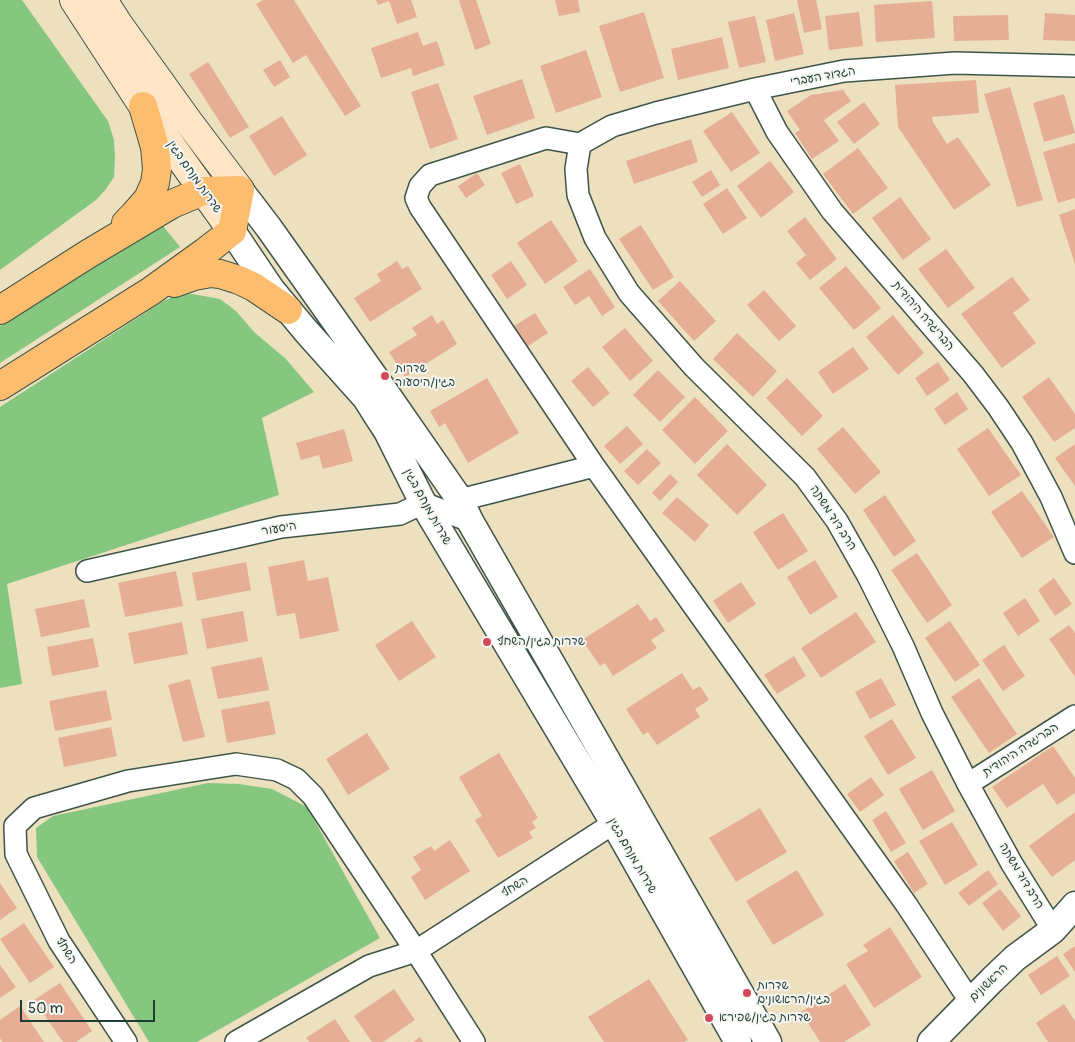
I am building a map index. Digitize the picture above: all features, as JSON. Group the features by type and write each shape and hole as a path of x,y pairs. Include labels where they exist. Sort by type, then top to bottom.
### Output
{"highway":[{"path":"88,254 134,215 148,200 155,183 157,168 155,147 143,106"},
{"path":"0,310 88,254 172,204 204,191 240,190 232,231 151,291 0,386"},
{"path":"151,291 194,276 211,273 220,274 239,280 288,310"}],"main road":[{"name":"שדרות מנחם בגין","path":"74,0 143,106 232,231"},
{"name":"שדרות מנחם בגין","path":"103,0 188,121 240,190"}],"street":[{"name":"הגדוד העברי","path":"580,144 612,126 656,113 755,89 844,71 946,63 1075,66"},
{"name":"הבריגדה היהודית","path":"755,89 777,132 832,210 973,374 998,407 1022,443 1051,497 1075,553"},
{"path":"580,144 546,138 439,172 430,176 420,186 416,198 420,207 594,466 906,904 970,1001"},
{"name":"הרב דוד משתה","path":"580,144 576,169 578,194 595,238 629,293 694,367 805,477 837,521 871,582 903,646 932,713 968,784 1012,864 1064,925"},
{"name":"שדרות מנחם בגין","path":"240,190 383,389 465,510 768,1042"},
{"name":"שדרות מנחם בגין","path":"232,231 288,310 366,398 387,431 423,503 614,823 738,1042"},
{"path":"423,503 465,510 594,466"},
{"name":"היסעור","path":"87,571 281,527 400,514 423,503"},
{"name":"הבריגדה היהודית","path":"968,784 1075,716"},
{"name":"השחף","path":"126,1042 59,941 16,854 15,826 34,808 128,782 236,764 277,770 296,780 313,796 416,951"},
{"name":"השחף","path":"236,1042 369,966 416,951 614,823"},
{"name":"הראשונים","path":"931,1042 1015,958 1064,925 1075,905"},
{"path":"416,951 474,1042"}],"green space":[{"path":"0,0 22,0 108,121 114,140 115,158 114,177 96,200 0,270"},
{"path":"163,226 180,247 0,363 0,326 132,242"},
{"path":"187,293 220,299 236,311 254,332 286,359 314,392 262,418 279,495 7,584 22,684 0,688 0,407 165,300"},
{"path":"208,783 239,784 272,789 307,807 380,938 197,1042 149,1042 37,857 36,828 53,816"}],"building":[{"path":"263,0 294,0 361,106 345,116 306,55 293,63 256,4"},
{"path":"376,0 411,0 417,17 397,24 389,1 378,5"},
{"path":"459,0 476,0 491,44 475,50"},
{"path":"555,0 578,0 580,12 559,16"},
{"path":"797,0 816,0 822,29 804,33"},
{"path":"932,1 935,38 876,42 874,5"},
{"path":"644,12 664,78 620,92 599,26"},
{"path":"859,12 863,46 829,50 825,16"},
{"path":"794,13 804,54 775,61 766,20"},
{"path":"1045,13 1075,15 1075,41 1043,40"},
{"path":"1008,15 1009,40 954,41 953,16"},
{"path":"755,16 766,62 739,68 728,22"},
{"path":"418,32 423,46 437,41 445,65 413,76 411,68 381,78 371,48"},
{"path":"722,37 729,68 678,80 671,49"},
{"path":"586,50 602,97 556,113 540,66"},
{"path":"280,60 290,77 274,87 263,70"},
{"path":"208,62 249,127 230,138 189,74"},
{"path":"522,79 535,118 487,135 473,96"},
{"path":"976,80 979,113 932,117 933,122 947,144 958,137 991,185 954,210 898,127 895,85"},
{"path":"438,83 458,139 430,149 411,92"},
{"path":"1010,87 1043,200 1017,207 984,94"},
{"path":"843,90 851,101 824,120 839,141 812,159 795,133 800,130 787,111 811,95"},
{"path":"1064,94 1075,133 1044,142 1033,103"},
{"path":"864,102 880,124 854,144 837,122"},
{"path":"732,112 760,153 731,172 703,131"},
{"path":"282,116 307,155 274,176 249,136"},
{"path":"691,139 698,162 634,184 626,161"},
{"path":"1075,143 1075,198 1058,203 1043,152"},
{"path":"858,148 888,188 853,214 823,174"},
{"path":"770,161 794,192 761,218 737,186"},
{"path":"520,164 534,196 516,204 501,173"},
{"path":"711,170 720,185 702,197 692,182"},
{"path":"477,173 485,185 466,198 458,186"},
{"path":"727,188 747,218 723,234 703,204"},
{"path":"900,197 931,239 903,260 872,218"},
{"path":"1075,209 1075,264 1059,215"},
{"path":"805,217 837,259 810,280 796,263 806,255 787,231"},
{"path":"551,220 578,261 545,284 517,243"},
{"path":"641,225 674,277 653,290 619,239"},
{"path":"946,249 975,288 948,308 918,269"},
{"path":"397,261 402,269 408,266 422,289 370,322 354,298 381,281 377,274"},
{"path":"511,261 527,285 507,299 491,275"},
{"path":"846,266 881,308 854,330 819,288"},
{"path":"590,269 615,307 602,316 589,296 575,305 563,287"},
{"path":"1012,277 1030,300 1013,313 1036,343 1002,368 961,314"},
{"path":"680,281 716,321 694,341 658,301"},
{"path":"764,290 796,326 779,341 747,305"},
{"path":"535,313 548,333 525,348 511,328"},
{"path":"432,315 437,324 443,320 457,344 405,377 389,352 417,335 412,328"},
{"path":"893,315 924,353 898,375 866,337"},
{"path":"625,328 653,361 630,381 602,347"},
{"path":"737,333 777,371 753,397 713,359"},
{"path":"853,347 869,369 833,394 818,372"},
{"path":"938,362 950,380 927,396 915,378"},
{"path":"588,367 610,393 593,407 571,381"},
{"path":"658,370 685,397 660,422 633,395"},
{"path":"1049,377 1075,414 1075,428 1054,442 1022,397"},
{"path":"487,378 519,433 468,463 445,423 439,427 430,411"},
{"path":"787,378 823,416 802,436 766,398"},
{"path":"957,392 968,409 945,425 934,409"},
{"path":"695,397 728,431 695,464 662,430"},
{"path":"627,426 643,444 620,464 604,446"},
{"path":"843,427 881,472 855,494 817,449"},
{"path":"988,428 1021,475 989,496 957,449"},
{"path":"344,429 353,461 323,469 319,455 301,460 296,443"},
{"path":"727,444 767,485 737,515 697,475"},
{"path":"1075,444 1075,486 1055,458"},
{"path":"647,449 661,463 638,485 624,471"},
{"path":"670,474 678,482 660,501 652,493"},
{"path":"1022,491 1054,537 1022,558 991,512"},
{"path":"885,495 916,541 894,557 863,510"},
{"path":"677,497 709,525 695,542 662,513"},
{"path":"783,513 808,551 778,570 753,532"},
{"path":"917,553 952,605 927,623 891,570"},
{"path":"304,560 308,581 328,577 339,631 300,639 295,613 277,616 268,567"},
{"path":"815,560 838,597 810,615 787,577"},
{"path":"246,562 251,590 197,601 192,573"},
{"path":"176,571 183,606 125,617 118,583"},
{"path":"1054,578 1072,604 1055,616 1038,590"},
{"path":"741,582 756,604 728,623 713,601"},
{"path":"1025,598 1040,621 1018,636 1003,613"},
{"path":"84,599 90,627 41,637 35,609"},
{"path":"638,604 650,621 656,617 665,631 651,640 657,648 613,676 605,663 600,666 582,640"},
{"path":"243,611 248,641 207,649 201,619"},
{"path":"856,612 876,642 821,678 801,648"},
{"path":"412,621 436,657 399,681 375,645"},
{"path":"950,621 980,665 955,682 925,638"},
{"path":"182,622 188,654 134,664 128,633"},
{"path":"1069,625 1075,633 1075,677 1049,639"},
{"path":"93,638 99,667 52,676 47,647"},
{"path":"1004,645 1025,676 1003,691 982,660"},
{"path":"794,656 806,676 777,694 764,675"},
{"path":"262,657 269,690 218,699 211,667"},
{"path":"682,673 693,690 700,686 709,700 695,709 700,717 657,745 648,732 643,735 626,709"},
{"path":"881,678 896,705 870,719 855,692"},
{"path":"979,678 1017,734 989,753 951,697"},
{"path":"190,679 205,737 183,742 168,685"},
{"path":"106,690 112,720 55,731 49,701"},
{"path":"269,701 276,734 227,743 221,710"},
{"path":"892,719 916,758 888,775 864,736"},
{"path":"111,727 117,756 64,767 58,738"},
{"path":"367,733 390,769 348,795 326,759"},
{"path":"1053,746 1075,778 1075,793 1057,805 1043,784 1007,808 992,787"},
{"path":"499,753 538,818 532,822 536,828 529,832 533,838 498,858 475,820 482,816 459,777"},
{"path":"932,770 955,811 923,830 899,789"},
{"path":"871,777 884,795 860,812 847,794"},
{"path":"760,808 787,852 736,882 709,838"},
{"path":"886,811 906,843 891,852 872,820"},
{"path":"1075,812 1075,860 1052,877 1029,846"},
{"path":"952,822 978,865 945,885 919,841"},
{"path":"450,840 470,871 425,900 411,877 421,870 413,857 431,846 434,851"},
{"path":"908,852 928,884 914,893 894,861"},
{"path":"797,870 824,915 773,945 746,901"},
{"path":"988,870 998,884 969,906 958,893"},
{"path":"0,883 17,908 0,920"},
{"path":"1000,889 1021,916 1003,931 982,903"},
{"path":"24,923 54,967 30,983 0,939"},
{"path":"890,927 922,977 874,1008 846,964 868,951 863,945"},
{"path":"1075,946 1075,972 1063,954"},
{"path":"1057,956 1070,976 1041,995 1028,975"},
{"path":"0,965 16,987 0,998"},
{"path":"649,979 688,1040 684,1042 604,1042 588,1017"},
{"path":"60,983 92,1031 76,1042 63,1042 34,1000"},
{"path":"845,984 871,1025 844,1042 820,1042 801,1012"},
{"path":"394,989 415,1020 383,1042 372,1042 354,1016"},
{"path":"1064,1004 1075,1021 1075,1042 1048,1042 1036,1023"},
{"path":"20,1006 44,1042 2,1042 0,1038 0,1020"},
{"path":"335,1019 350,1042 309,1042 306,1038"},
{"path":"420,1037 423,1042 413,1042"}],"place":[{"name":"שדרות בגין/היסעור","path":"385,376"},
{"name":"שדרות בגין/השחף","path":"487,642"},
{"name":"שדרות בגין/הראשונים","path":"747,993"},
{"name":"שדרות בגין/שפירא","path":"709,1018"}]}
